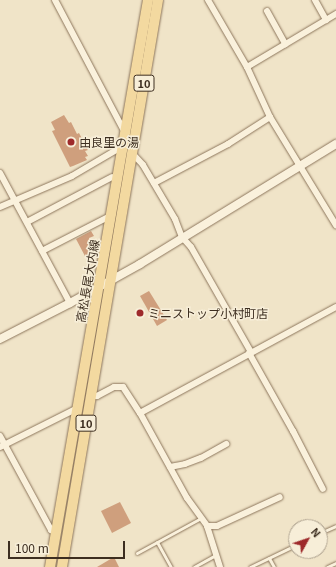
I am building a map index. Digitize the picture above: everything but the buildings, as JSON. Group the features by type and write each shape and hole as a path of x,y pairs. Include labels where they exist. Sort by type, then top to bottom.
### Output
{"main road":[{"name":"高松長尾大内線","path":"50,567 112,216 148,0"},
{"name":"高松長尾大内線","path":"64,566 91,395 158,0"}],"street":[{"path":"55,0 125,134"},
{"path":"208,0 247,67 270,117 336,225"},
{"path":"315,0 326,20"},
{"path":"267,11 286,44"},
{"path":"247,67 336,14"},
{"path":"154,183 228,144 270,117"},
{"path":"0,338 99,287 336,144"},
{"path":"0,208 72,176 123,146"},
{"path":"132,153 143,165 175,219 182,236 192,247 293,431 323,489"},
{"path":"0,173 70,303"},
{"path":"27,222 112,177"},
{"path":"42,251 112,216"},
{"path":"140,413 336,307"},
{"path":"80,394 97,396 114,387 123,387 140,413 187,498 207,526 220,567"},
{"path":"2,446 78,408"},
{"path":"0,436 2,446 51,530 56,532"},
{"path":"170,467 185,464 201,458 226,444"},
{"path":"207,526 217,526 280,498"}],"lane":[{"path":"137,553 201,518"},
{"path":"157,542 171,567"},
{"path":"250,567 288,549"},
{"path":"194,567 216,555"},
{"path":"269,558 274,567"},
{"path":"327,567 336,563"}],"place":[{"name":"由良里の湯","path":"71,142"},
{"name":"ミニストップ小村町店","path":"140,313"}]}
